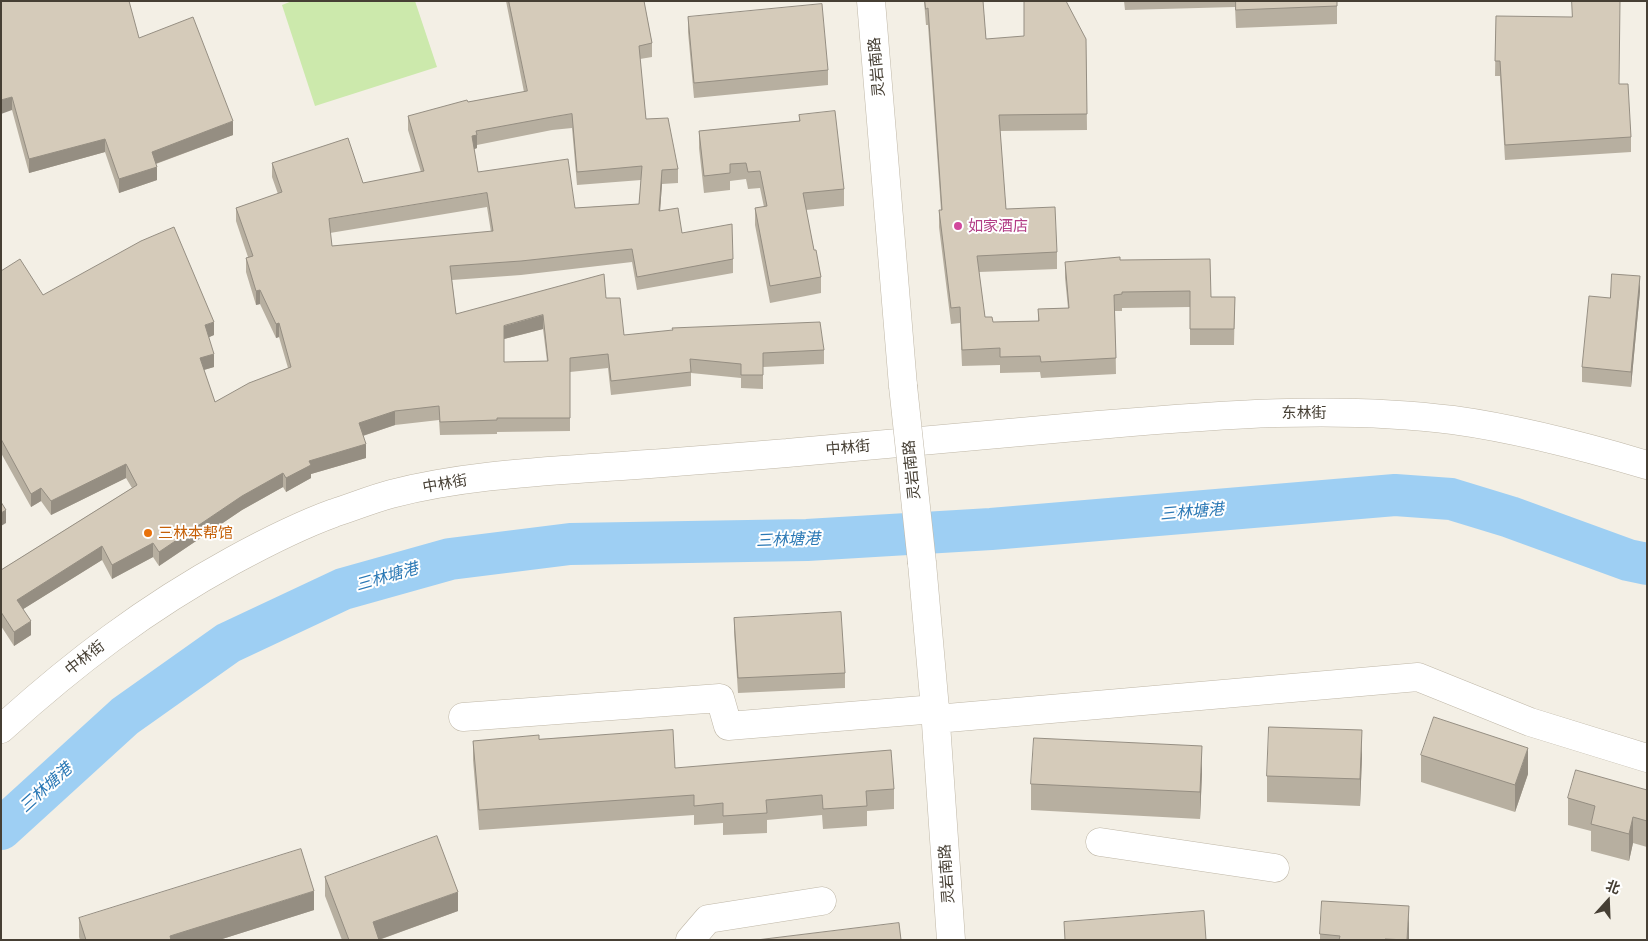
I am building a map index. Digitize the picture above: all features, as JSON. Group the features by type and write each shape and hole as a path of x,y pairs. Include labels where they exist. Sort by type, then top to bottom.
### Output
{"street":[{"name":"灵岩南路","path":"871,1 904,386 936,714 951,940"},
{"name":"东林街","path":"957,438 1149,421 1270,413 1366,413 1452,420 1525,432 1647,465"},
{"name":"中林街","path":"1,729 76,664 131,623 193,582 282,534 330,515 390,495 453,481 539,471 957,438"},
{"path":"463,717 720,698 728,726 936,714 1418,677 1530,722 1647,758"},
{"path":"1100,842 1275,868"},
{"path":"690,940 708,919 822,901"}],"green space":[{"path":"292,1 415,1 437,67 315,106 282,5"}],"building":[{"path":"1,1 129,1 139,38 193,17 233,121 152,152 157,167 119,179 105,139 29,159 12,97 1,100"},
{"path":"509,1 644,1 652,43 639,46 646,119 668,118 678,169 662,170 659,211 678,208 682,233 732,224 733,259 637,277 632,249 521,261 450,266 456,314 604,274 606,298 620,298 624,335 673,330 672,328 820,322 824,350 763,353 763,375 741,375 741,364 690,359 691,372 611,381 608,354 570,358 570,418 497,418 497,420 440,422 439,406 395,411 359,423 366,444 309,461 311,465 286,478 283,473 242,496 159,552 153,543 112,565 102,546 17,600 31,621 14,632 1,612 1,570 137,485 126,464 51,501 41,488 31,494 1,439 1,271 20,259 43,295 141,241 174,227 214,322 205,325 214,354 200,358 215,402 249,383 291,367 279,323 276,324 260,290 256,291 246,258 253,256 236,208 282,192 272,163 348,138 363,183 424,171 408,116 467,100 468,102 527,91","holes":["572,114 577,172 642,166 639,204 575,208 568,159 478,172 472,136 477,135 476,131","487,193 493,231 332,246 329,219","543,315 548,361 504,362 504,326"]},
{"path":"925,1 983,1 986,39 1024,36 1024,1 1066,1 1086,39 1087,114 999,115 1006,209 1055,207 1057,252 977,256 985,317 992,317 993,322 1039,321 1038,309 1069,308 1065,262 1120,257 1120,260 1210,259 1211,297 1235,297 1234,329 1190,329 1190,291 1122,292 1122,294 1114,295 1116,358 1041,362 1040,356 1000,357 1000,348 962,350 960,307 951,308 939,210 942,210 928,8 926,9"},
{"path":"1236,1 1337,1 1337,6 1236,10"},
{"path":"1572,1 1620,1 1619,84 1628,84 1631,137 1505,145 1500,61 1495,61 1496,16 1572,17"},
{"path":"822,4 828,70 694,83 688,17"},
{"path":"835,111 844,189 803,193 821,277 770,286 755,208 767,206 760,171 748,172 746,163 730,164 730,173 704,176 699,131 800,121 799,115"},
{"path":"1612,274 1640,276 1631,372 1582,367 1589,296 1610,298"},
{"path":"1,502 6,510 1,513"},
{"path":"841,612 845,673 738,678 734,618"},
{"path":"1434,717 1528,748 1515,785 1421,755"},
{"path":"1269,727 1362,730 1360,779 1267,776"},
{"path":"673,730 675,768 891,750 894,789 866,791 867,806 823,809 822,795 766,800 767,813 723,816 723,803 694,806 694,795 479,810 473,741 539,735 539,739"},
{"path":"1034,738 1202,746 1200,792 1031,784"},
{"path":"1576,770 1647,790 1647,821 1633,817 1629,834 1591,824 1595,806 1568,798"},
{"path":"437,836 458,892 373,922 379,940 349,940 325,877"},
{"path":"301,849 314,891 170,936 171,940 86,940 79,918"},
{"path":"1322,901 1409,906 1407,940 1339,940 1340,936 1320,934"},
{"path":"1204,911 1206,940 1065,940 1064,922"},
{"path":"899,923 901,940 757,940"}],"waterway":[{"name":"三林塘港","path":"1,829 125,716 228,643 343,589 450,559 570,544 807,540 991,529 1395,495 1451,499 1510,517 1628,560 1647,564"}],"place":[{"name":"如家酒店","path":"958,226"},
{"name":"三林本帮馆","path":"148,533"}]}
